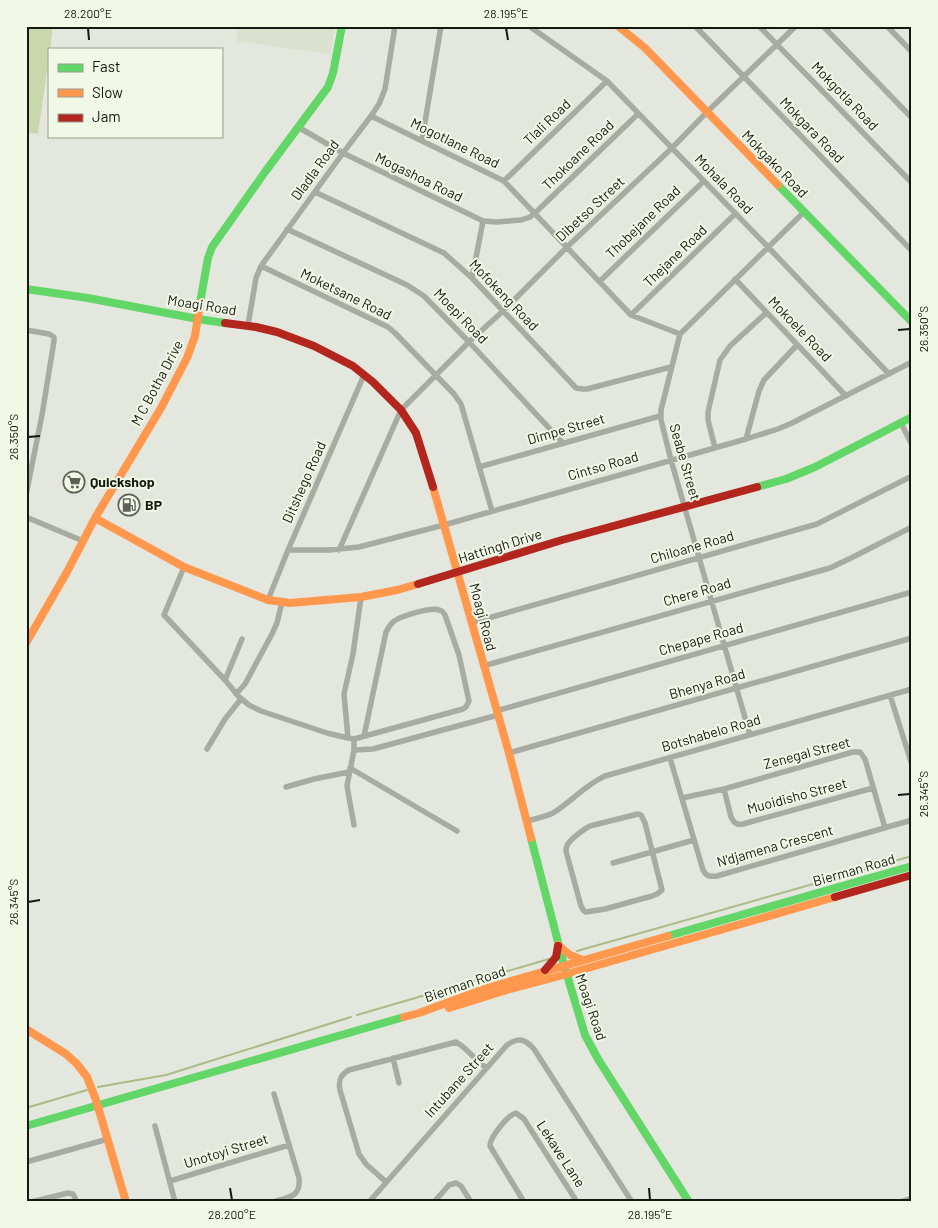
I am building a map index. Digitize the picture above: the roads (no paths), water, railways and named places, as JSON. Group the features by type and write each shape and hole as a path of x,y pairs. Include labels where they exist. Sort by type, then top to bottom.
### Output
{"street":[{"name":"M C Botha Drive","path":"26,643 67,572 95,518 178,377 192,347 208,258 212,247 330,84 342,26"},
{"name":"Dladla Road","path":"248,325 256,278 261,266 371,116 384,94 395,26"},
{"path":"422,140 441,26"},
{"name":"Mohala Road","path":"529,26 607,82 889,374"},
{"name":"Mokgako Road","path":"618,26 645,48 912,322"},
{"name":"Mokgara Road","path":"695,26 912,251"},
{"name":"Mokgotla Road","path":"759,26 912,183"},
{"name":"Dibetso Street","path":"401,410 567,246 672,148 796,26"},
{"path":"823,26 912,118"},
{"path":"887,26 912,52"},
{"name":"Tlali Road","path":"504,181 607,82"},
{"name":"Thokoane Road","path":"535,213 638,114"},
{"name":"Mogotlane Road","path":"371,116 504,181 632,315 680,334"},
{"name":"Mogashoa Road","path":"298,127 343,153 483,221 521,220 535,213"},
{"name":"Thobejane Road","path":"600,281 704,181"},
{"name":"Mofokeng Road","path":"315,192 441,252 472,278 569,382 579,389 587,389 671,367"},
{"name":"Seabe Street","path":"750,735 660,416 680,334 804,212"},
{"name":"Thejane Road","path":"632,315 735,214"},
{"path":"472,278 483,221"},
{"name":"Moepi Road","path":"287,229 424,296 563,443"},
{"name":"Moketsane Road","path":"261,266 388,327 436,374 454,394 460,404 492,511"},
{"name":"Mokoele Road","path":"735,279 846,396"},
{"name":"Moagi Road","path":"26,289 88,298 198,319 248,325 277,332 304,342 348,363 364,375 401,410 421,446 508,753 566,974 585,1035 591,1048 689,1202"},
{"path":"714,448 708,412 720,360 730,346 766,312"},
{"path":"26,330 52,335 54,345 36,450 26,495"},
{"path":"746,439 764,380 797,345"},
{"name":"Cintso Road","path":"288,550 339,550 359,547 444,525 746,439 792,423 912,362"},
{"name":"Ditshego Road","path":"268,600 364,375"},
{"path":"339,550 401,410"},
{"name":"Dimpe Street","path":"479,467 660,416"},
{"name":"Hattingh Drive","path":"95,518 184,567 268,600 307,602 360,597 397,590 562,540 799,474 912,417"},
{"path":"900,423 912,445"},
{"name":"Chiloane Road","path":"471,623 817,524 912,476"},
{"path":"26,517 83,541"},
{"name":"Chere Road","path":"483,666 830,568 912,527"},
{"path":"184,567 164,615 236,694 249,705 262,711 351,739 364,736 463,709 468,705 469,697 459,655 447,618 443,612 435,609 413,613 396,620 388,627 364,736"},
{"name":"Chepape Road","path":"354,750 373,749 724,645 912,592"},
{"path":"354,826 347,786 354,750 344,694 353,654 360,597"},
{"path":"236,694 245,684 272,634 282,602"},
{"name":"Bhenya Road","path":"508,753 912,638"},
{"path":"225,680 242,639"},
{"name":"Botshabelo Road","path":"526,821 554,812 598,779 613,773 912,689"},
{"path":"890,695 912,765"},
{"path":"206,749 225,719 241,699"},
{"name":"Zenegal Street","path":"682,798 724,789 857,752 865,758 885,828"},
{"name":"N'djamena Crescent","path":"670,758 703,870 707,876 714,877 912,820"},
{"path":"286,787 350,770 458,831"},
{"name":"Muoidisho Street","path":"724,789 731,817 738,824 752,822 873,788"},
{"path":"641,815 653,852 662,888 661,892 605,909 584,911 566,851 571,841 586,828 629,816 641,815"},
{"path":"613,863 694,840"},
{"name":"Bierman Road","path":"26,1127 419,1013 487,988 543,971 912,866"},
{"name":"Bierman Road","path":"98,1106 398,1023 912,875"},
{"path":"558,944 570,954 583,960"},
{"path":"543,971 556,958 558,944"},
{"path":"551,978 571,988"},
{"path":"26,1029 61,1051 77,1064 90,1083 126,1202"},
{"name":"Intubane Street","path":"369,1202 507,1045 518,1040 529,1044 534,1050 632,1202"},
{"path":"386,1182 366,1164 359,1154 340,1090 339,1081 341,1076 349,1070 456,1042 486,1068"},
{"path":"393,1058 399,1083"},
{"path":"273,1202 292,1196 298,1190 299,1178 274,1094"},
{"name":"Lekave Lane","path":"524,1202 490,1146 492,1137 509,1116 516,1113 524,1119 577,1202"},
{"path":"155,1126 175,1202"},
{"path":"26,1162 108,1139"},
{"name":"Unotoyi Street","path":"170,1181 289,1145"},
{"path":"434,1202 450,1185 456,1183 461,1186 471,1202"},
{"path":"33,1202 68,1192 73,1194 77,1202"},
{"path":"900,1202 912,1198"}],"waterway":[{"path":"577,951 912,856"},
{"path":"357,1015 549,959"},
{"path":"98,1087 166,1075 351,1017"},
{"path":"26,1108 87,1090"}],"place":[{"name":"Quickshop","path":"74,482"},
{"name":"BP","path":"129,505"}]}
